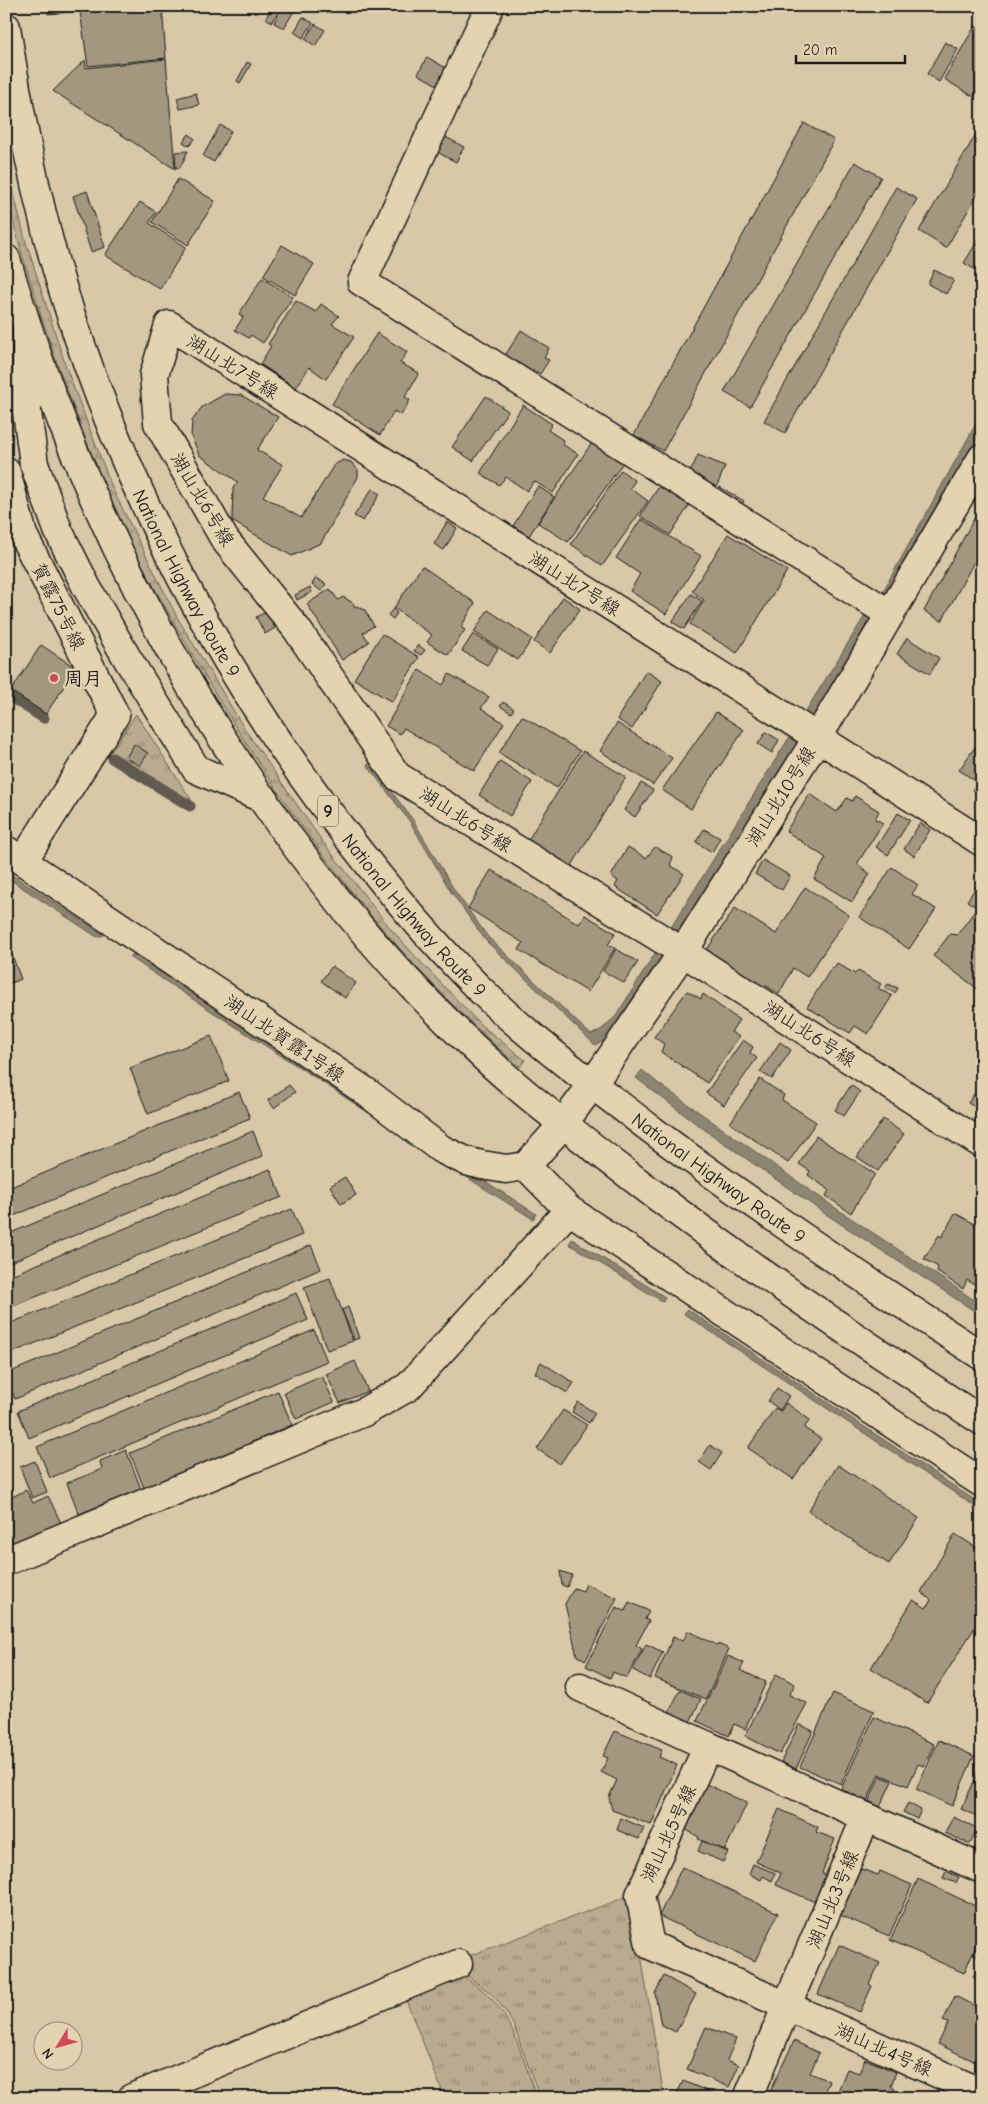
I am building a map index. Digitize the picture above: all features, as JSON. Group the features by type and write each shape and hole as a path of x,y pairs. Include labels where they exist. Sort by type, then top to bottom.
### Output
{"main road":[{"path":"490,6 362,282 890,614"},
{"name":"National Highway Route 9","path":"6,27 17,96 38,196 60,280 102,402 138,490 210,632 261,715 313,792 402,905 437,946 524,1030 592,1085 795,1233 982,1356"},
{"path":"6,260 46,379 88,484 135,584 186,678 264,799 335,896 391,963 480,1052 563,1124 746,1263 982,1420"},
{"path":"27,325 27,412 34,464 58,530 87,588 127,658 196,769 264,799"},
{"name":"湖山北7号線","path":"169,325 982,842"},
{"name":"湖山北6号線","path":"169,325 154,375 158,423 225,540 296,628 397,776 683,952 982,1144"},
{"name":"湖山北10号線","path":"563,1124 683,952 818,737 982,458"},
{"name":"賀露75号線","path":"6,472 14,531 92,670 114,715 14,856"},
{"path":"14,531 58,530"},
{"path":"92,670 127,658"},
{"name":"湖山北賀露1号線","path":"14,856 365,1091 441,1149 466,1161 482,1165 506,1169 526,1166"},
{"path":"563,1124 526,1166 569,1210 982,1483"},
{"path":"6,1561 364,1412 408,1387 569,1210"},
{"path":"580,1687 982,1870"},
{"name":"湖山北5号線","path":"708,1746 640,1894 650,1945 786,2006"},
{"name":"湖山北3号線","path":"748,2098 866,1817"},
{"path":"132,2098 458,1964"},
{"name":"湖山北4号線","path":"786,2006 982,2093"}],"green space":[{"path":"6,162 25,239 67,370 113,490 177,617 244,728 322,841 390,928 416,957 481,1025 525,1060 520,1067 470,1022 423,974 378,924 336,872 258,762 222,705 167,610 136,554 103,483 57,362 22,255 14,224 8,193"},
{"path":"136,714 192,801 111,752"},
{"path":"626,1897 641,1955 664,2098 540,2098 513,2024 506,2012 493,1995 462,1972 458,1960"},
{"path":"458,1973 486,1993 505,2017 518,2044 537,2098 445,2098 404,1995"}],"shaded area":[{"path":"982,413 982,429 891,596 883,591"},
{"path":"866,614 875,619 622,1024 608,1039 595,1045 486,941 451,892 410,822 367,765 370,763 413,820 455,891 488,937 591,1035 602,1029 616,1016"},
{"path":"6,871 104,935 97,937 6,877"},
{"path":"133,954 536,1214 533,1219 179,990 130,957"},
{"path":"642,1070 659,1084 831,1205 982,1305 982,1316 824,1213 698,1125 636,1078"},
{"path":"572,1239 665,1297 663,1302 569,1244"},
{"path":"687,1309 982,1505 982,1511 684,1314"}],"building":[{"path":"47,6 162,6 166,58 88,66 80,11 48,14"},
{"path":"272,6 280,6 272,22 266,18"},
{"path":"282,6 294,11 284,28 274,23"},
{"path":"303,17 313,23 303,38 294,32"},
{"path":"315,24 325,30 315,46 305,39"},
{"path":"975,26 982,30 982,84 974,97 944,79"},
{"path":"945,42 958,49 939,82 927,74"},
{"path":"427,57 446,68 437,85 418,74"},
{"path":"166,59 175,169 53,91 85,60 86,68"},
{"path":"247,62 251,64 240,83 237,81"},
{"path":"196,93 199,105 180,109 177,98"},
{"path":"804,123 834,140 663,451 634,435"},
{"path":"982,124 982,187 946,248 919,231"},
{"path":"220,125 231,131 214,162 203,156"},
{"path":"189,134 195,139 189,146 183,142"},
{"path":"442,135 464,147 456,162 433,150"},
{"path":"188,151 180,168 176,168 175,152"},
{"path":"855,162 881,177 750,407 724,392"},
{"path":"178,179 215,201 188,245 152,222"},
{"path":"896,187 917,199 785,433 764,421"},
{"path":"87,191 105,247 91,252 73,196"},
{"path":"140,202 156,212 149,223 186,247 160,289 105,255"},
{"path":"982,234 982,274 964,263"},
{"path":"282,245 314,264 295,295 263,276"},
{"path":"934,270 954,280 946,294 928,284"},
{"path":"262,278 293,297 263,343 251,335 249,338 235,330 243,317 239,314"},
{"path":"296,301 316,312 321,304 339,316 332,324 354,337 326,379 309,367 296,388 260,364 271,346 268,344"},
{"path":"521,330 549,348 544,358 549,360 540,374 534,370 531,377 503,359"},
{"path":"377,333 407,352 400,363 419,373 405,397 410,400 401,415 394,411 380,435 332,404"},
{"path":"225,394 241,395 278,417 257,450 283,465 263,496 301,518 334,465 343,460 351,462 358,470 358,477 321,543 292,556 232,521 233,488 238,482 199,455 191,435 192,421 202,407"},
{"path":"486,396 508,411 473,461 452,447"},
{"path":"523,405 552,424 548,430 563,440 562,444 578,454 553,493 534,481 527,491 506,477 499,485 480,473"},
{"path":"593,441 624,461 568,542 538,523"},
{"path":"698,455 725,466 716,489 688,477"},
{"path":"621,470 635,481 630,488 648,501 602,566 571,544"},
{"path":"660,485 690,504 670,535 640,516"},
{"path":"538,486 554,497 529,536 513,526"},
{"path":"720,487 744,501 739,510 715,495"},
{"path":"372,489 380,494 363,521 354,516"},
{"path":"982,504 982,547 942,621 924,611"},
{"path":"641,519 701,556 666,614 630,591 640,574 616,558"},
{"path":"447,522 457,528 444,550 434,544"},
{"path":"728,534 787,571 737,653 690,624 704,600 692,591"},
{"path":"422,566 475,603 461,627 465,630 448,655 427,642 432,635 394,608"},
{"path":"316,578 326,584 321,591 312,584"},
{"path":"310,587 312,592 297,600 295,595"},
{"path":"330,589 338,600 343,597 353,603 355,607 357,606 365,610 374,626 363,633 369,642 342,660 307,604"},
{"path":"691,594 702,601 684,629 672,622"},
{"path":"563,597 580,609 550,653 534,642"},
{"path":"393,609 397,613 393,619 388,615"},
{"path":"488,610 532,639 518,660 474,632"},
{"path":"266,612 275,628 265,634 256,617"},
{"path":"382,634 419,657 392,702 354,679"},
{"path":"473,634 498,649 487,665 462,651"},
{"path":"907,638 939,658 930,674 897,654"},
{"path":"41,645 76,668 46,714 11,691"},
{"path":"418,645 425,650 421,655 414,651"},
{"path":"419,670 443,685 449,674 489,697 481,708 504,723 474,771 404,728 400,734 386,726"},
{"path":"646,671 662,681 632,729 617,719"},
{"path":"503,702 514,709 511,713 500,706"},
{"path":"716,712 744,730 691,809 662,790"},
{"path":"522,716 580,751 557,788 499,753"},
{"path":"617,723 672,758 653,785 600,751"},
{"path":"766,732 779,740 772,753 758,744"},
{"path":"982,737 982,797 972,790 977,782 959,770"},
{"path":"134,744 148,753 140,766 126,758"},
{"path":"583,751 626,777 571,867 528,840"},
{"path":"500,761 532,782 510,816 479,795"},
{"path":"641,783 653,790 635,817 624,810"},
{"path":"810,794 837,812 847,798 852,801 855,796 879,811 875,819 883,823 857,864 870,874 852,902 814,879 826,858 786,831"},
{"path":"898,813 910,820 888,855 876,847"},
{"path":"920,823 930,830 914,856 904,849"},
{"path":"704,829 720,838 712,852 696,842"},
{"path":"628,847 646,858 655,847 673,857 670,865 684,874 657,914 615,887 618,881 611,876"},
{"path":"763,860 790,876 782,890 755,874"},
{"path":"892,867 918,885 912,894 936,909 909,949 859,917"},
{"path":"491,870 579,924 585,915 615,933 608,945 615,948 588,992 519,950 523,943 468,908"},
{"path":"982,877 982,901 978,908 967,901"},
{"path":"805,887 849,915 807,977 793,968 779,994 765,985 762,990 704,954 735,908 776,934"},
{"path":"974,912 982,916 982,992 933,956 950,934 957,935"},
{"path":"6,939 21,979 6,985"},
{"path":"616,949 638,962 624,983 603,971"},
{"path":"837,963 855,974 858,971 881,984 878,988 892,996 868,1034 855,1026 850,1033 807,1007 832,967 834,968"},
{"path":"332,966 356,983 345,998 321,981"},
{"path":"888,984 898,988 895,993 885,988"},
{"path":"687,991 701,999 703,994 739,1020 731,1032 739,1037 707,1083 661,1052 664,1044 654,1037"},
{"path":"211,1036 229,1081 148,1114 130,1068"},
{"path":"743,1040 753,1047 750,1053 757,1058 724,1105 706,1093"},
{"path":"780,1042 791,1050 772,1079 760,1072"},
{"path":"760,1079 784,1095 782,1100 816,1122 788,1163 730,1123"},
{"path":"982,1082 982,1111 968,1103"},
{"path":"289,1085 295,1092 274,1108 268,1100"},
{"path":"851,1085 860,1092 844,1116 835,1110"},
{"path":"239,1092 250,1118 6,1219 6,1189"},
{"path":"883,1119 904,1134 878,1171 857,1157"},
{"path":"253,1131 263,1156 6,1264 6,1235"},
{"path":"816,1136 875,1174 851,1213 826,1196 829,1190 808,1175 810,1171 799,1164"},
{"path":"270,1169 282,1197 6,1309 6,1277"},
{"path":"345,1177 356,1195 341,1204 330,1186"},
{"path":"292,1209 302,1235 6,1355 6,1325"},
{"path":"955,1213 982,1228 982,1289 967,1280 963,1289 937,1272 938,1267 924,1259 939,1235 942,1237"},
{"path":"311,1245 321,1269 15,1399 6,1374"},
{"path":"330,1278 353,1341 327,1350 304,1287"},
{"path":"296,1293 308,1320 29,1438 18,1411"},
{"path":"348,1307 359,1338 354,1340 342,1310"},
{"path":"314,1330 327,1361 50,1478 37,1447"},
{"path":"355,1361 368,1391 340,1403 326,1374"},
{"path":"541,1362 574,1383 567,1393 535,1373"},
{"path":"322,1376 334,1402 296,1419 284,1393"},
{"path":"777,1388 789,1396 780,1410 768,1401"},
{"path":"278,1391 292,1425 144,1488 130,1453"},
{"path":"578,1402 595,1413 589,1423 572,1412"},
{"path":"786,1403 810,1420 804,1428 821,1439 793,1479 748,1448 775,1408 781,1411"},
{"path":"563,1410 587,1425 560,1464 537,1449"},
{"path":"710,1445 722,1453 711,1470 699,1462"},
{"path":"126,1450 141,1489 79,1514 67,1483 102,1469 100,1461"},
{"path":"35,1461 47,1492 32,1498 20,1467"},
{"path":"838,1465 919,1518 889,1564 808,1511"},
{"path":"26,1490 33,1503 48,1496 61,1523 12,1545 6,1532 6,1500"},
{"path":"955,1534 982,1551 982,1616 927,1703 871,1668 913,1600 926,1608 931,1600 921,1592"},
{"path":"560,1571 572,1575 567,1587 562,1585"},
{"path":"586,1584 617,1598 586,1660 577,1656 565,1604 574,1588 583,1591"},
{"path":"629,1602 649,1611 645,1619 649,1621 636,1645 642,1649 627,1678 613,1672 610,1678 586,1666 616,1607 625,1611"},
{"path":"688,1631 729,1649 706,1699 655,1678 673,1637 683,1641"},
{"path":"646,1644 663,1652 650,1679 633,1670"},
{"path":"728,1656 744,1663 740,1670 766,1682 745,1729 734,1724 729,1736 697,1721"},
{"path":"776,1674 795,1684 789,1695 807,1703 780,1754 745,1736"},
{"path":"680,1690 701,1699 690,1722 669,1712"},
{"path":"833,1693 874,1711 841,1784 800,1767"},
{"path":"874,1717 934,1744 924,1766 918,1764 908,1786 879,1774 867,1801 841,1789"},
{"path":"799,1724 813,1731 796,1769 781,1762"},
{"path":"615,1731 662,1750 659,1757 677,1765 651,1825 612,1810 609,1797 617,1780 601,1772 608,1758 603,1756"},
{"path":"939,1740 974,1756 952,1806 916,1789"},
{"path":"980,1769 982,1770 982,1818 961,1809"},
{"path":"880,1776 892,1781 880,1807 869,1801"},
{"path":"706,1784 747,1803 725,1850 698,1839 699,1837 685,1829"},
{"path":"908,1803 921,1810 917,1819 903,1812"},
{"path":"779,1809 818,1827 816,1832 835,1839 822,1873 826,1876 815,1902 776,1885 781,1873 756,1862"},
{"path":"953,1817 977,1828 970,1844 945,1833"},
{"path":"621,1818 644,1828 639,1839 617,1830"},
{"path":"702,1841 728,1852 723,1862 698,1851"},
{"path":"753,1864 775,1873 772,1881 763,1876 761,1880 749,1874"},
{"path":"682,1867 778,1913 755,1961 659,1916"},
{"path":"861,1869 878,1875 880,1871 912,1885 889,1936 840,1915"},
{"path":"946,1871 959,1877 956,1883 943,1878"},
{"path":"918,1879 982,1909 982,1931 964,1973 890,1940"},
{"path":"982,1934 982,1958 973,1954"},
{"path":"839,1945 880,1963 869,1984 872,1986 860,2012 818,1994"},
{"path":"976,1970 982,1972 982,1980 973,1977"},
{"path":"664,1976 696,1994 676,2032 661,2025 655,1993"},
{"path":"955,1996 975,2006 978,1999 982,2001 982,2065 938,2044 948,2023 943,2021"},
{"path":"706,2027 736,2039 727,2060 739,2065 729,2087 687,2069"},
{"path":"794,2041 819,2053 810,2073 829,2081 822,2098 767,2098"},
{"path":"865,2059 896,2072 891,2086 895,2088 891,2098 835,2098 847,2069 859,2073"},
{"path":"683,2081 724,2098 675,2098"}],"waterway":[{"path":"6,694 44,718"},
{"path":"112,758 190,806"}],"place":[{"name":"周月","path":"54,678"}]}
